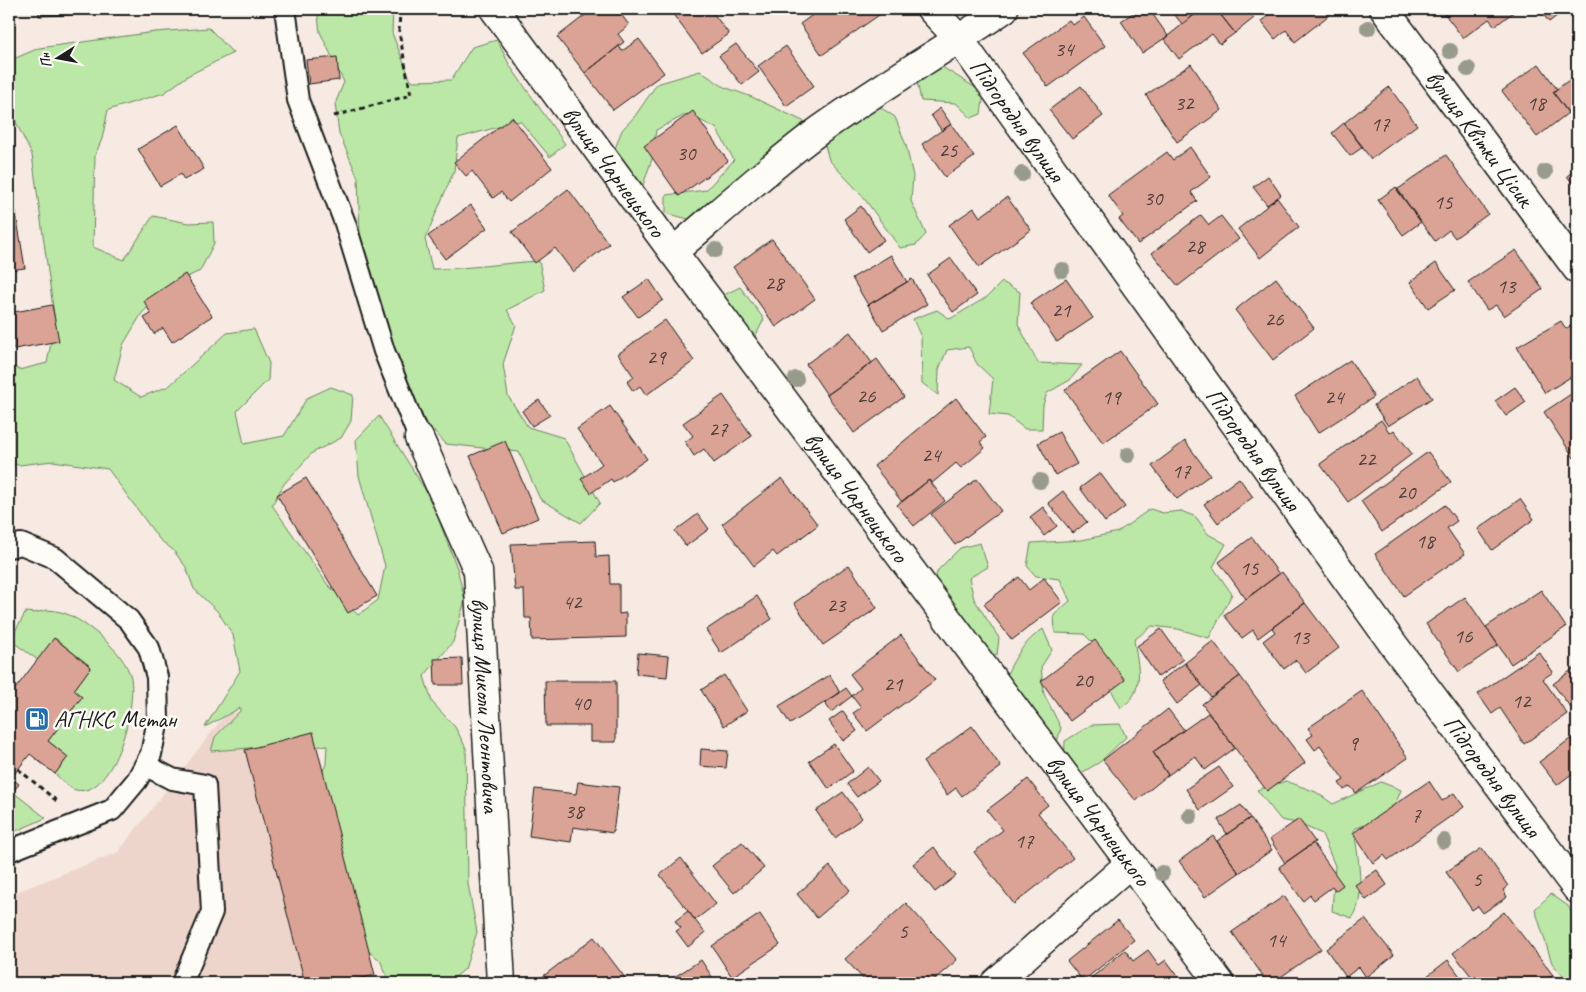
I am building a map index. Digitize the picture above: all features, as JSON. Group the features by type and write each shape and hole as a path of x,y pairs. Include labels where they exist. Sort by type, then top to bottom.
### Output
{"street":[{"name":"вулиця Чарнецького","path":"494,9 1129,864 1220,983"},
{"name":"Підгородня вулиця","path":"931,9 959,39 1393,644 1577,889"},
{"path":"673,252 812,136 893,80 1004,9"},
{"name":"вулиця Квітки Цісик","path":"1384,9 1577,269"},
{"name":"вулиця Миколи Леонтовича","path":"419,438 478,571 501,983"},
{"path":"995,983 1129,864"}],"lane":[{"path":"285,9 298,100 345,222 384,351 419,438"},
{"path":"9,547 21,544 55,558 129,620 149,648 157,677 158,720 151,754 137,780 112,810 9,852"},
{"path":"145,765 172,779 205,785 212,912 182,983"}],"path":[{"path":"308,124 411,94 400,32 400,9"},
{"path":"18,769 63,807"}],"shaded area":[{"path":"302,697 370,975 351,983 9,983 9,895 118,852 225,715"}],"green space":[{"path":"317,9 393,9 392,33 411,81 451,80 472,47 497,40 510,66 565,144 550,157 520,121 458,138 454,171 425,239 432,269 539,261 545,290 507,310 516,325 503,364 508,396 528,427 564,438 600,503 581,523 540,499 519,452 446,444 421,417 377,336 376,289 355,276 360,235 358,178 339,133 335,104 344,82 320,32"},
{"path":"209,28 233,53 189,75 164,93 108,110 102,139 95,155 93,247 124,260 153,216 188,223 213,222 214,243 200,271 174,283 142,313 123,345 114,380 141,397 169,386 227,333 254,329 269,363 268,380 237,411 244,444 284,436 307,398 331,387 353,395 351,421 341,438 312,453 284,484 272,505 328,585 358,615 378,600 385,566 359,476 356,440 379,416 431,499 457,568 465,600 453,642 424,676 432,702 455,727 466,748 468,884 477,932 465,969 448,983 390,983 380,960 359,944 313,793 326,764 327,745 299,750 263,747 211,751 215,737 240,711 240,708 205,727 240,671 233,635 218,612 194,589 186,567 173,550 159,539 108,469 53,461 19,465 9,464 9,363 19,370 47,363 55,322 32,155 9,108 9,61 39,48 155,32"},
{"path":"939,65 984,93 981,114 971,118 956,103 921,101 916,76"},
{"path":"700,71 724,87 752,97 807,123 695,221 666,213 666,195 706,190 734,160 716,128 687,114 656,130 652,159 641,191 611,159 622,130 635,116 657,84"},
{"path":"877,105 895,117 906,145 913,176 911,201 926,234 916,245 900,248 861,194 829,160 818,119"},
{"path":"1002,282 1020,292 1018,324 1038,363 1082,365 1070,380 1047,393 1043,405 1042,429 1025,429 1008,416 989,414 993,379 977,364 969,347 947,350 939,369 938,395 922,383 921,337 913,319 937,310 950,319 987,297"},
{"path":"740,287 764,319 753,341 720,297"},
{"path":"1150,509 1163,513 1181,511 1196,517 1208,534 1226,544 1213,567 1232,594 1209,638 1178,629 1152,626 1134,640 1138,669 1137,686 1129,701 1121,708 1107,682 1101,651 1084,634 1055,633 1054,615 1070,601 1060,579 1036,576 1027,566 1031,543 1082,540 1118,532"},
{"path":"980,543 988,567 969,578 974,599 999,638 997,655 975,649 934,581 938,570 960,548"},
{"path":"47,610 72,616 94,631 115,650 124,661 130,674 132,687 131,705 121,746 102,780 90,789 73,789 55,774 68,757 48,741 82,697 74,690 91,667 55,638 38,660 10,640 26,612 34,613"},
{"path":"1043,629 1052,650 1041,667 1044,694 1061,728 1057,742 1038,735 1006,676 1021,650"},
{"path":"1120,724 1126,737 1100,762 1083,772 1064,768 1065,741 1091,725"},
{"path":"1286,781 1316,792 1333,804 1381,782 1401,790 1391,815 1354,829 1359,863 1360,888 1357,910 1352,918 1332,911 1335,866 1322,834 1297,823 1281,820 1257,790"},
{"path":"13,792 46,818 9,834 9,797"},
{"path":"1551,894 1568,906 1577,923 1577,983 1569,983 1552,963 1535,909"}],"building":[{"path":"39,9 216,9 39,16"},
{"path":"593,9 617,9 629,25 618,34 624,42 585,73 557,37"},
{"path":"669,9 710,9 729,34 702,53"},
{"path":"816,9 875,9 879,15 822,55 800,24 818,11"},
{"path":"1139,9 1149,9 1168,36 1142,53 1121,21"},
{"path":"1170,9 1202,9 1182,24"},
{"path":"1202,9 1216,9 1235,33 1220,44 1212,34 1179,59 1164,39"},
{"path":"1216,9 1246,9 1254,18 1235,33"},
{"path":"1267,9 1331,9 1333,12 1295,42 1286,30 1275,39 1261,21 1271,14"},
{"path":"1441,9 1513,9 1515,11 1495,26 1489,19 1463,38"},
{"path":"1539,9 1566,9 1549,22"},
{"path":"1084,17 1105,46 1048,87 1023,53 1069,20 1073,25"},
{"path":"639,39 664,73 613,110 585,73 619,46 622,51"},
{"path":"736,44 759,72 742,85 719,56"},
{"path":"786,46 814,86 786,106 758,66"},
{"path":"337,57 339,80 309,84 306,60"},
{"path":"1191,64 1222,110 1177,142 1146,95"},
{"path":"1539,64 1557,89 1553,92 1568,113 1537,137 1502,91"},
{"path":"1577,74 1577,116 1573,119 1553,92"},
{"path":"1081,86 1103,116 1072,139 1049,110"},
{"path":"1389,87 1417,125 1371,159 1344,123"},
{"path":"940,108 951,124 942,131 931,115"},
{"path":"693,111 728,161 679,196 644,146"},
{"path":"512,117 552,168 509,202 501,192 493,198 472,171 466,176 454,162"},
{"path":"1344,123 1363,147 1350,156 1332,133"},
{"path":"951,124 974,157 945,177 922,144"},
{"path":"178,125 204,169 184,180 181,174 160,186 138,149"},
{"path":"1190,147 1211,177 1191,192 1197,201 1138,244 1119,219 1123,216 1108,195 1167,152 1173,160"},
{"path":"1446,155 1488,214 1455,238 1449,230 1435,241 1397,190"},
{"path":"1577,168 1577,189 1567,176"},
{"path":"1268,176 1281,195 1267,205 1253,187"},
{"path":"1396,187 1421,222 1403,235 1378,200"},
{"path":"568,189 609,244 573,272 555,248 535,263 512,232"},
{"path":"1007,197 1031,230 979,267 949,225 974,208 980,217"},
{"path":"1277,198 1299,227 1260,258 1238,229"},
{"path":"471,205 487,228 445,259 428,236"},
{"path":"861,206 884,240 867,252 844,219"},
{"path":"15,207 25,268 9,270 9,208"},
{"path":"1201,215 1209,225 1221,216 1239,239 1178,286 1152,253"},
{"path":"772,239 815,299 776,327 733,267"},
{"path":"1516,250 1543,289 1504,316 1496,305 1487,310 1468,282"},
{"path":"891,255 907,282 868,305 852,278"},
{"path":"951,258 977,295 953,312 927,275"},
{"path":"1436,263 1455,290 1428,308 1410,282"},
{"path":"185,274 212,316 172,342 163,328 154,334 144,318 151,314 144,301"},
{"path":"1276,278 1314,328 1273,360 1235,310"},
{"path":"649,279 663,300 638,317 623,297"},
{"path":"912,279 927,304 883,330 868,305"},
{"path":"1066,279 1093,318 1057,342 1030,303"},
{"path":"52,305 59,341 9,350 9,313"},
{"path":"665,320 694,361 646,395 640,386 633,391 627,382 634,377 618,354"},
{"path":"1561,321 1566,329 1573,324 1577,332 1577,373 1545,393 1517,347"},
{"path":"850,332 872,363 827,395 806,364"},
{"path":"1120,351 1158,404 1103,443 1065,390"},
{"path":"877,359 904,397 854,433 827,395"},
{"path":"1350,360 1374,397 1318,433 1295,396"},
{"path":"1417,376 1432,398 1388,426 1374,405"},
{"path":"1515,387 1526,402 1506,416 1495,401"},
{"path":"1577,390 1577,456 1574,458 1544,412"},
{"path":"723,395 752,436 714,463 704,449 694,456 685,442 693,436 683,423"},
{"path":"956,398 986,437 980,442 985,448 961,468 956,463 931,484 929,480 902,502 874,466"},
{"path":"539,400 550,415 532,426 522,411"},
{"path":"610,406 647,459 613,482 611,479 591,493 581,479 602,464 577,429"},
{"path":"1381,420 1390,433 1394,430 1412,454 1348,502 1320,464"},
{"path":"1059,432 1077,464 1055,475 1038,443"},
{"path":"505,441 538,518 503,533 470,456"},
{"path":"1185,441 1210,475 1177,499 1152,466"},
{"path":"1428,452 1451,482 1382,532 1361,501"},
{"path":"1100,473 1125,507 1105,522 1080,488"},
{"path":"306,478 377,596 348,613 277,495"},
{"path":"782,478 818,525 777,556 773,551 754,566 722,524"},
{"path":"1239,478 1253,497 1218,523 1204,504"},
{"path":"977,479 1001,511 955,545 931,514"},
{"path":"929,480 945,501 914,526 897,505"},
{"path":"1063,491 1087,522 1073,533 1048,503"},
{"path":"1520,499 1534,519 1492,550 1478,529"},
{"path":"1445,505 1457,521 1447,528 1465,554 1404,596 1375,554"},
{"path":"1043,507 1057,526 1044,536 1030,517"},
{"path":"698,514 709,529 686,546 675,531"},
{"path":"1577,532 1577,550 1569,538"},
{"path":"1252,537 1279,574 1246,599 1219,562"},
{"path":"595,541 596,557 609,556 610,584 619,584 619,614 626,613 626,637 532,640 531,618 525,618 524,590 515,590 511,544"},
{"path":"849,565 877,608 823,645 794,603"},
{"path":"1282,572 1305,603 1258,638 1253,630 1242,638 1224,615"},
{"path":"1019,577 1029,590 1044,578 1062,602 1012,640 984,604"},
{"path":"1541,590 1566,627 1511,664 1486,627"},
{"path":"757,596 772,619 721,653 706,630"},
{"path":"1465,597 1498,645 1459,672 1426,624"},
{"path":"1305,603 1339,648 1306,673 1296,660 1284,669 1263,641 1275,632 1272,628"},
{"path":"1161,629 1183,660 1158,677 1137,646"},
{"path":"901,635 935,680 867,731 853,713 861,708 852,696 861,688 850,674"},
{"name":"АГНКС Метан","path":"54,638 91,667 74,690 82,697 48,741 68,757 55,774 30,754 11,778 19,784 9,797 9,697"},
{"path":"1095,640 1125,680 1070,721 1041,681"},
{"path":"1213,641 1240,676 1211,697 1185,663"},
{"path":"1539,652 1553,672 1543,679 1567,714 1524,744 1500,708 1492,714 1478,694"},
{"path":"638,653 669,656 667,677 636,674"},
{"path":"462,658 463,685 435,685 434,659"},
{"path":"1185,663 1202,685 1177,704 1160,681"},
{"path":"1577,666 1577,716 1553,684"},
{"path":"724,675 747,711 724,726 701,690"},
{"path":"830,675 840,693 790,724 779,706"},
{"path":"1240,676 1305,763 1267,791 1202,704"},
{"path":"545,681 616,681 616,742 590,742 590,726 546,726"},
{"path":"846,688 852,696 831,712 825,703"},
{"path":"1362,691 1408,758 1356,793 1350,786 1344,790 1339,783 1344,780 1320,746 1315,750 1307,739 1313,735 1308,728"},
{"path":"1168,709 1184,730 1153,752 1168,775 1136,801 1103,760"},
{"path":"843,711 857,731 843,741 829,721"},
{"path":"1208,713 1235,748 1205,770 1195,756 1168,775 1153,752"},
{"path":"972,726 1001,767 962,796 956,788 947,795 923,762"},
{"path":"313,732 375,975 342,983 305,983 245,750"},
{"path":"1577,734 1577,770 1557,785 1539,762"},
{"path":"834,744 853,771 829,789 809,761"},
{"path":"701,749 728,751 726,768 700,766"},
{"path":"868,767 879,781 857,797 847,784"},
{"path":"1219,767 1233,787 1200,810 1186,789"},
{"path":"1028,779 1048,805 1038,813 1073,858 1014,904 974,852 1003,830 987,810"},
{"path":"1429,781 1442,801 1454,793 1464,807 1388,860 1384,855 1373,863 1353,833"},
{"path":"578,782 619,787 613,833 573,827 571,842 529,836 535,789 576,794"},
{"path":"843,792 862,818 835,838 816,811"},
{"path":"1241,805 1250,818 1227,834 1218,820"},
{"path":"1250,818 1272,850 1239,873 1217,841"},
{"path":"1299,819 1315,842 1285,863 1270,839"},
{"path":"1213,836 1239,873 1205,897 1179,861"},
{"path":"742,842 764,868 734,893 712,866"},
{"path":"1313,843 1343,885 1335,891 1332,887 1314,900 1310,895 1303,901 1279,867"},
{"path":"934,847 956,876 935,892 913,864"},
{"path":"1482,848 1508,886 1503,890 1507,897 1483,913 1478,906 1472,910 1446,872"},
{"path":"681,858 716,904 695,920 660,875"},
{"path":"830,866 850,890 817,918 797,894"},
{"path":"1377,870 1387,885 1366,900 1355,885"},
{"path":"1284,896 1321,949 1272,983 1268,983 1232,932"},
{"path":"906,903 957,960 930,983 867,983 845,959"},
{"path":"688,911 705,933 688,947 676,931 681,928 675,921"},
{"path":"1504,912 1553,975 1543,983 1472,983 1475,981 1453,953"},
{"path":"760,914 780,945 732,977 712,946"},
{"path":"1365,919 1394,955 1366,977 1359,967 1346,977 1326,949"},
{"path":"1118,920 1134,940 1083,981 1067,961"},
{"path":"594,937 629,983 538,983 537,981"},
{"path":"1125,950 1133,961 1148,950 1159,965 1166,960 1183,983 1085,983"},
{"path":"701,960 716,983 665,983"},
{"path":"1448,960 1465,983 1418,983"},
{"path":"1553,975 1559,983 1542,983"}],"place":[{"name":"АГНКС Метан","path":"37,719"}]}
